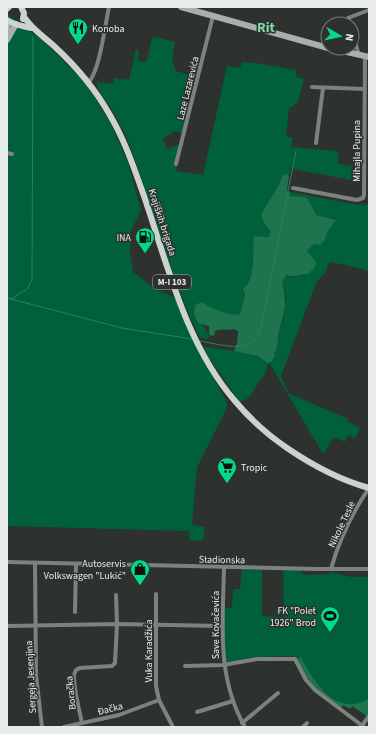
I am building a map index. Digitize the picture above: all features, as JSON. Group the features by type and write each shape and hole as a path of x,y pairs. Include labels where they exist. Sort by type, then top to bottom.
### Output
{"main road":[{"name":"Krajiških brigada","path":"24,10 31,28"},
{"name":"M-I 103","path":"7,20 17,24 22,21 24,10"},
{"name":"Krajiških brigada","path":"17,24 31,28 54,46 89,82 112,118 129,154 177,294 199,347 234,401 251,418 289,449 342,479 369,488"}],"street":[{"path":"89,82 93,77 98,61 109,7"},
{"path":"181,7 320,46"},
{"path":"353,16 369,10"},
{"name":"Laze Lazarevića","path":"176,164 213,16"},
{"path":"7,20 7,33"},
{"path":"7,40 17,24"},
{"name":"Mihajla Pupina","path":"293,188 357,200 363,198 365,89 364,56"},
{"path":"312,87 365,89"},
{"path":"316,143 323,88"},
{"path":"7,153 12,154"},
{"name":"Nikole Tesle","path":"330,569 347,525 358,503 369,488"},
{"name":"Stadionska","path":"7,562 330,569 369,568"},
{"name":"Sergeja Jesenjina","path":"35,563 36,675 42,727"},
{"path":"75,612 76,564"},
{"name":"Save Kovačevića","path":"224,567 222,626 223,665 233,701 244,725"},
{"path":"116,594 117,624"},
{"name":"Vuka Karadžića","path":"156,594 156,686 159,700 173,727"},
{"path":"7,626 117,624 222,626"},
{"name":"Boračka","path":"82,723 75,687 74,673 80,668 112,666 116,659 117,624"},
{"path":"185,666 223,665 257,659 291,658 296,660 306,680 315,690 362,727 369,716"},
{"path":"244,725 278,693"},
{"name":"Đačka","path":"64,727 119,715 159,700"},
{"path":"197,712 233,701"},
{"path":"304,727 307,723"}],"green space":[{"path":"7,14 42,40 80,77 111,124 128,163 141,210 131,231 130,252 133,272 154,288 176,298 192,338 226,401 227,407 225,412 197,467 192,525 205,527 203,541 189,540 189,531 7,526"},
{"path":"154,37 175,42 172,59 176,71 190,75 182,107 189,108 184,133 175,131 163,139 167,149 181,144 176,171 203,175 227,66 240,68 242,62 296,70 296,77 304,79 298,102 289,109 286,136 293,138 291,147 335,151 339,154 338,164 352,166 351,180 293,169 293,167 291,167 289,176 286,174 283,175 261,214 264,223 271,232 268,237 254,236 253,270 243,292 245,295 240,315 230,315 220,312 202,302 194,314 197,321 202,324 209,335 208,339 200,338 189,314 170,265 128,141 97,85 97,82 113,84 114,78 129,80 136,49 139,52 138,60 141,62 147,61 152,38"},
{"path":"286,174 289,176 287,191 290,192 290,196 304,197 308,199 316,215 336,220 328,231 324,241 320,245 314,244 307,251 316,262 315,267 308,274 295,276 286,275 282,283 285,297 284,314 278,335 276,351 274,353 275,355 271,362 268,363 257,356 234,351 237,343 238,331 234,329 220,330 215,331 214,336 209,335 209,326 198,323 194,314 195,305 202,302 226,313 236,315 240,314 245,295 243,289 247,284 252,271 254,236 268,237 271,232 264,223 261,214 283,175"},
{"path":"290,192 353,204 365,205 369,203 369,272 363,269 331,262 328,264 326,272 317,281 281,376 288,393 348,419 347,421 360,428 355,439 348,435 345,442 334,437 323,454 270,364 268,363 266,372 249,397 239,401 208,356 204,347 243,352 263,360 274,353 284,316 286,297 282,283 286,275 298,276 303,274 305,257 309,249 317,243 324,241 328,231 336,220 316,215 308,199 304,197 290,196"},
{"name":"FK \"Polet 1926\" Brod","path":"242,569 262,570 262,616 284,617 283,570 299,570 304,575 330,574 331,572 351,577 369,577 369,698 355,704 345,704 337,700 329,695 315,680 300,656 298,660 296,657 292,656 257,657 225,663 224,607 232,608 233,589 240,589"},
{"path":"300,656 309,672 321,688 336,700 345,704 354,704 369,698 369,713 367,716 352,706 350,709 343,705 341,709 315,688 302,669 298,660"}],"waterway":[{"path":"11,299 27,289 32,280 33,37"},
{"path":"200,341 226,346 240,346 251,343 258,334 262,324 296,151"},
{"path":"7,298 122,328 192,339"}],"place":[{"name":"Konoba","path":"78,45"},
{"name":"INA","path":"145,254"},
{"name":"Tropic","path":"227,484"},
{"name":"Autoservis Volkswagen \"Lukić\"","path":"140,586"},
{"name":"FK \"Polet 1926\" Brod","path":"330,633"}],"district":[{"name":"Rit","path":"266,27"}]}
